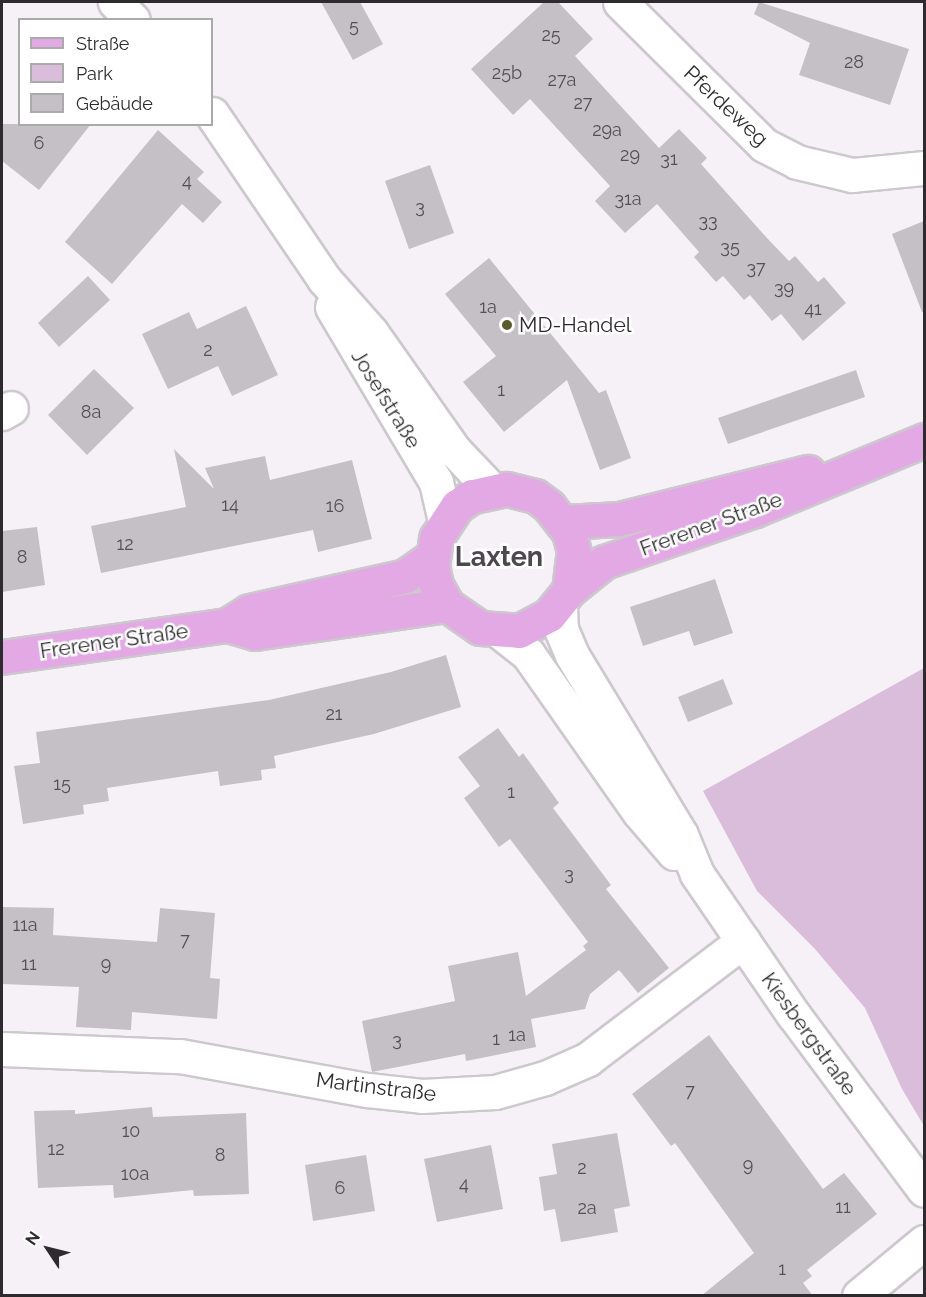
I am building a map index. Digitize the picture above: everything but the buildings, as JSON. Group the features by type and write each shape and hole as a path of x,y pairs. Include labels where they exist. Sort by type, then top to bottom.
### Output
{"main road":[{"name":"Frerener Straße","path":"565,597 604,562 754,510 857,465 924,440"},
{"name":"Frerener Straße","path":"564,522 619,519 792,474 857,465"},
{"path":"492,490 519,491 535,496 564,522 574,552 565,597 535,625 500,632 471,624 447,605 436,585 432,557 445,520 472,496 492,490"},
{"name":"Frerener Straße","path":"227,625 249,611 405,576 432,557"},
{"name":"Frerener Straße","path":"2,657 227,625 255,633 447,605"}],"street":[{"path":"115,2 131,18"},
{"name":"Pferdeweg","path":"620,2 764,145 797,162 852,175 924,168"},
{"name":"Josefstraße","path":"213,115 324,279 371,332 454,450 492,490"},
{"name":"Josefstraße","path":"324,279 347,337 436,483 445,520"},
{"name":"Kiesbergstraße","path":"565,597 561,629 572,655 681,835 697,874"},
{"name":"Kiesbergstraße","path":"500,632 528,654 658,836 697,874 924,1191"},
{"name":"Martinstraße","path":"2,1049 180,1056 368,1090 422,1096 495,1092 544,1078 588,1059 743,941"},
{"path":"859,1296 924,1242"}],"green space":[{"path":"924,668 924,1126 902,1089 865,1008 815,949 757,891 703,791"}],"place":[{"name":"MD-Handel","path":"507,325"}],"district":[{"name":"Laxten","path":"499,557"}]}
